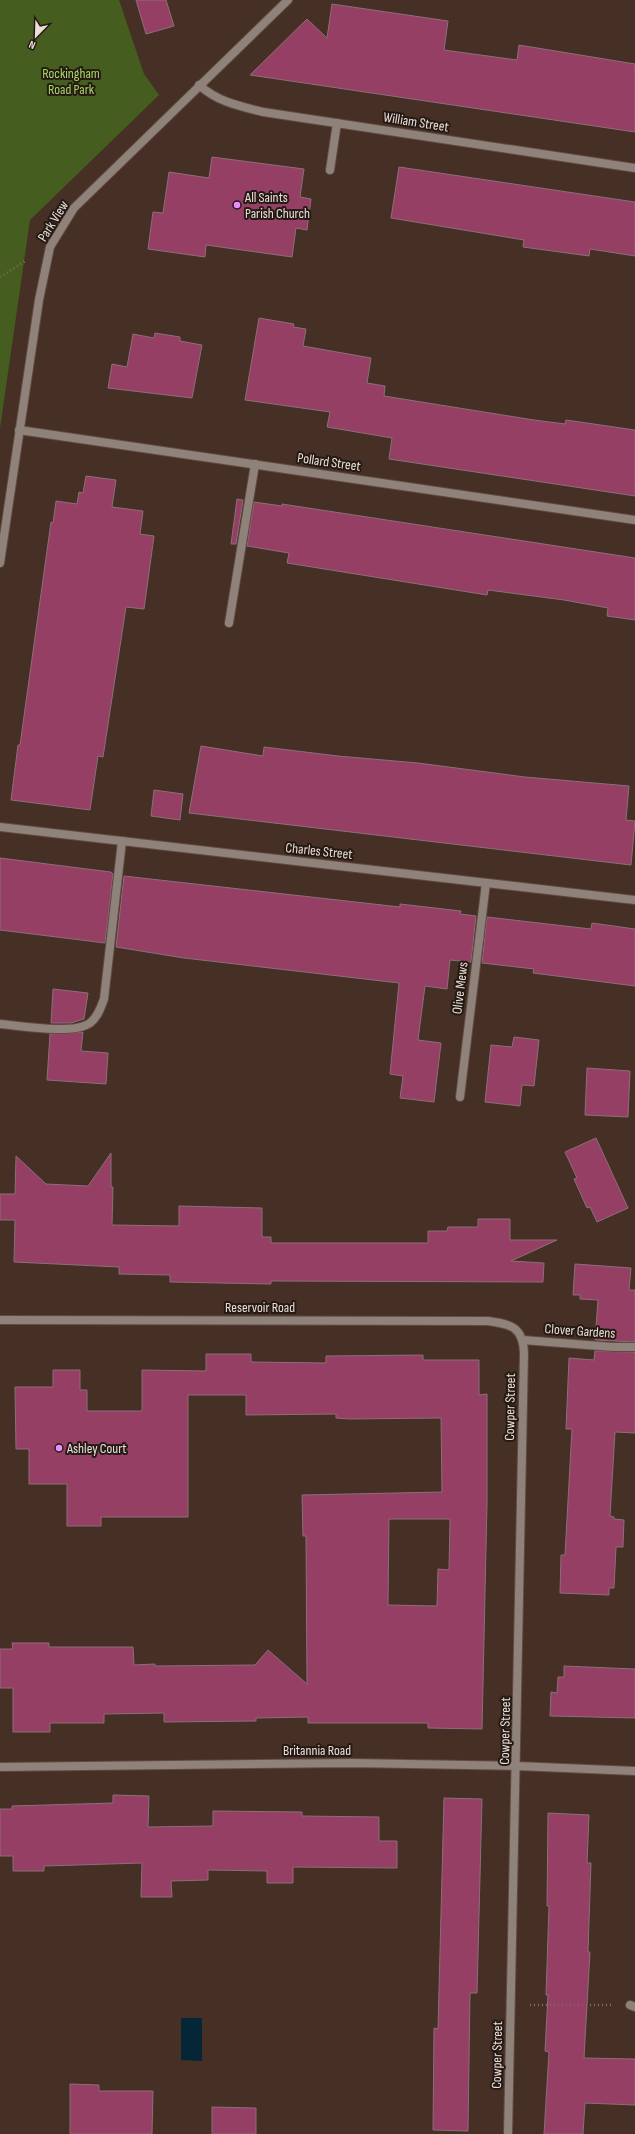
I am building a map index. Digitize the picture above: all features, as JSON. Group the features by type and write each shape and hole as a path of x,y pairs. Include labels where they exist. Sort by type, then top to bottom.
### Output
{"street":[{"name":"Park View","path":"0,563 39,300 50,247 74,208 288,0"},
{"name":"William Street","path":"199,85 211,96 239,106 263,112 635,168"},
{"path":"330,170 337,123"},
{"name":"Pollard Street","path":"19,430 635,520"},
{"path":"229,623 255,464"},
{"name":"Charles Street","path":"0,827 635,900"},
{"path":"0,1024 65,1030 90,1023 99,1013 104,999 122,841"},
{"name":"Olive Mews","path":"460,1097 486,883"},
{"name":"Reservoir Road","path":"0,1320 488,1321 504,1323 518,1330"},
{"name":"Cowper Street","path":"508,2134 517,1766 523,1340 518,1330"},
{"name":"Clover Gardens","path":"523,1340 613,1347 635,1347"},
{"name":"Britannia Road","path":"0,1767 352,1763 517,1766 635,1771"}],"path":[{"path":"511,2003 534,2005 633,2006"}],"green space":[{"name":"Rockingham Road Park","path":"0,0 119,0 144,74 159,95 30,220 0,428"}],"water":[{"path":"181,2018 202,2018 202,2061 181,2060"}],"building":[{"path":"136,0 166,0 174,26 146,34"},
{"path":"332,4 448,21 444,50 517,60 519,45 635,64 635,132 250,75 307,19 327,38"},
{"name":"All Saints Parish Church","path":"212,157 304,169 300,197 311,199 307,230 296,228 292,257 206,245 205,257 148,249 153,212 163,213 169,172 209,178"},
{"path":"399,167 635,202 635,256 590,249 589,256 523,247 524,240 391,218"},
{"path":"259,318 294,324 293,327 306,329 303,346 371,358 367,383 385,386 384,396 534,420 565,424 566,420 635,430 635,496 389,459 392,438 327,427 330,412 245,400"},
{"path":"155,333 180,337 180,341 202,345 192,398 108,388 112,364 127,367 133,334 154,338"},
{"path":"86,476 116,480 112,507 143,511 140,534 154,536 144,609 126,607 103,757 98,756 90,810 11,800 51,522 53,523 56,501 77,504 79,492 83,493"},
{"path":"237,499 243,500 236,544 231,544"},
{"path":"254,502 282,506 282,504 635,558 635,620 607,616 608,608 564,600 488,590 487,595 287,563 289,553 247,546"},
{"path":"201,746 263,756 264,747 338,756 418,763 525,777 629,786 626,820 635,821 631,865 189,813"},
{"path":"154,790 183,794 180,820 151,816"},
{"path":"0,858 111,872 113,874 105,943 0,930"},
{"path":"124,876 400,907 400,904 461,911 460,914 476,916 471,962 450,960 447,989 425,986 418,1040 441,1043 434,1102 400,1098 403,1076 390,1074 399,983 184,958 116,947"},
{"path":"487,917 591,929 592,923 635,929 635,986 533,973 534,969 482,963"},
{"path":"53,989 88,993 84,1019 71,1023 51,1023"},
{"path":"83,1032 81,1051 108,1053 106,1084 47,1080 50,1034"},
{"path":"514,1037 539,1040 534,1086 522,1085 520,1106 485,1102 491,1045 512,1047"},
{"path":"587,1068 630,1071 628,1117 585,1115"},
{"path":"596,1138 628,1208 597,1222 590,1207 587,1208 574,1179 577,1178 565,1152"},
{"path":"111,1153 111,1187 113,1187 112,1225 179,1226 179,1206 262,1208 262,1237 271,1237 271,1243 428,1243 428,1231 447,1231 448,1227 478,1227 478,1219 510,1219 510,1240 557,1240 511,1261 544,1263 543,1282 271,1281 271,1284 170,1282 170,1275 119,1274 119,1267 14,1262 15,1220 0,1220 0,1194 15,1194 16,1156 46,1184 88,1186"},
{"path":"575,1264 631,1268 629,1290 635,1290 635,1342 595,1340 598,1300 580,1299 580,1295 573,1295"},
{"path":"595,1351 635,1352 635,1433 615,1432 610,1516 614,1517 614,1519 624,1520 623,1547 616,1547 614,1588 609,1588 609,1595 560,1593 561,1555 565,1555 572,1429 566,1429 569,1358 594,1360"},
{"path":"206,1354 251,1354 251,1362 326,1363 326,1356 423,1355 423,1360 479,1360 479,1395 487,1394 487,1504 482,1729 428,1728 428,1723 308,1723 308,1717 256,1718 256,1721 164,1722 164,1713 104,1714 104,1723 50,1723 50,1732 13,1732 13,1688 0,1688 0,1649 13,1649 12,1643 49,1643 49,1647 133,1647 134,1665 155,1664 155,1666 255,1665 268,1650 307,1684 306,1536 303,1536 302,1495 442,1492 441,1418 349,1419 336,1418 336,1414 246,1415 246,1395 188,1395 188,1517 101,1517 101,1526 67,1526 67,1484 29,1484 29,1449 16,1449 15,1387 53,1387 53,1370 80,1370 80,1390 87,1390 87,1411 142,1411 142,1370 206,1371","holes":["389,1519 450,1519 449,1570 438,1569 437,1606 388,1605"]},
{"path":"564,1666 635,1669 635,1718 550,1716 551,1692 557,1693 558,1677 564,1677"},
{"path":"113,1795 149,1796 148,1827 213,1826 213,1811 302,1812 302,1816 379,1817 379,1841 397,1841 397,1868 293,1867 293,1883 267,1883 267,1871 208,1870 208,1880 171,1881 172,1897 141,1897 142,1863 44,1866 44,1871 13,1871 13,1856 0,1856 0,1809 12,1809 12,1806 113,1803"},
{"path":"444,1798 482,1799 477,1993 470,1993 468,2131 433,2130 434,2028 438,2029"},
{"path":"548,1813 589,1815 587,1863 591,1863 588,1952 590,1952 584,2058 635,2059 635,2105 585,2103 583,2134 544,2134 549,2052 545,2051 548,1995 546,1995 549,1906 547,1906"},
{"path":"70,2084 99,2085 99,2091 153,2091 152,2134 70,2134"},
{"path":"212,2107 256,2108 256,2134 212,2134"}],"place":[{"name":"All Saints Parish Church","path":"237,205"},
{"name":"Ashley Court","path":"59,1448"}]}
